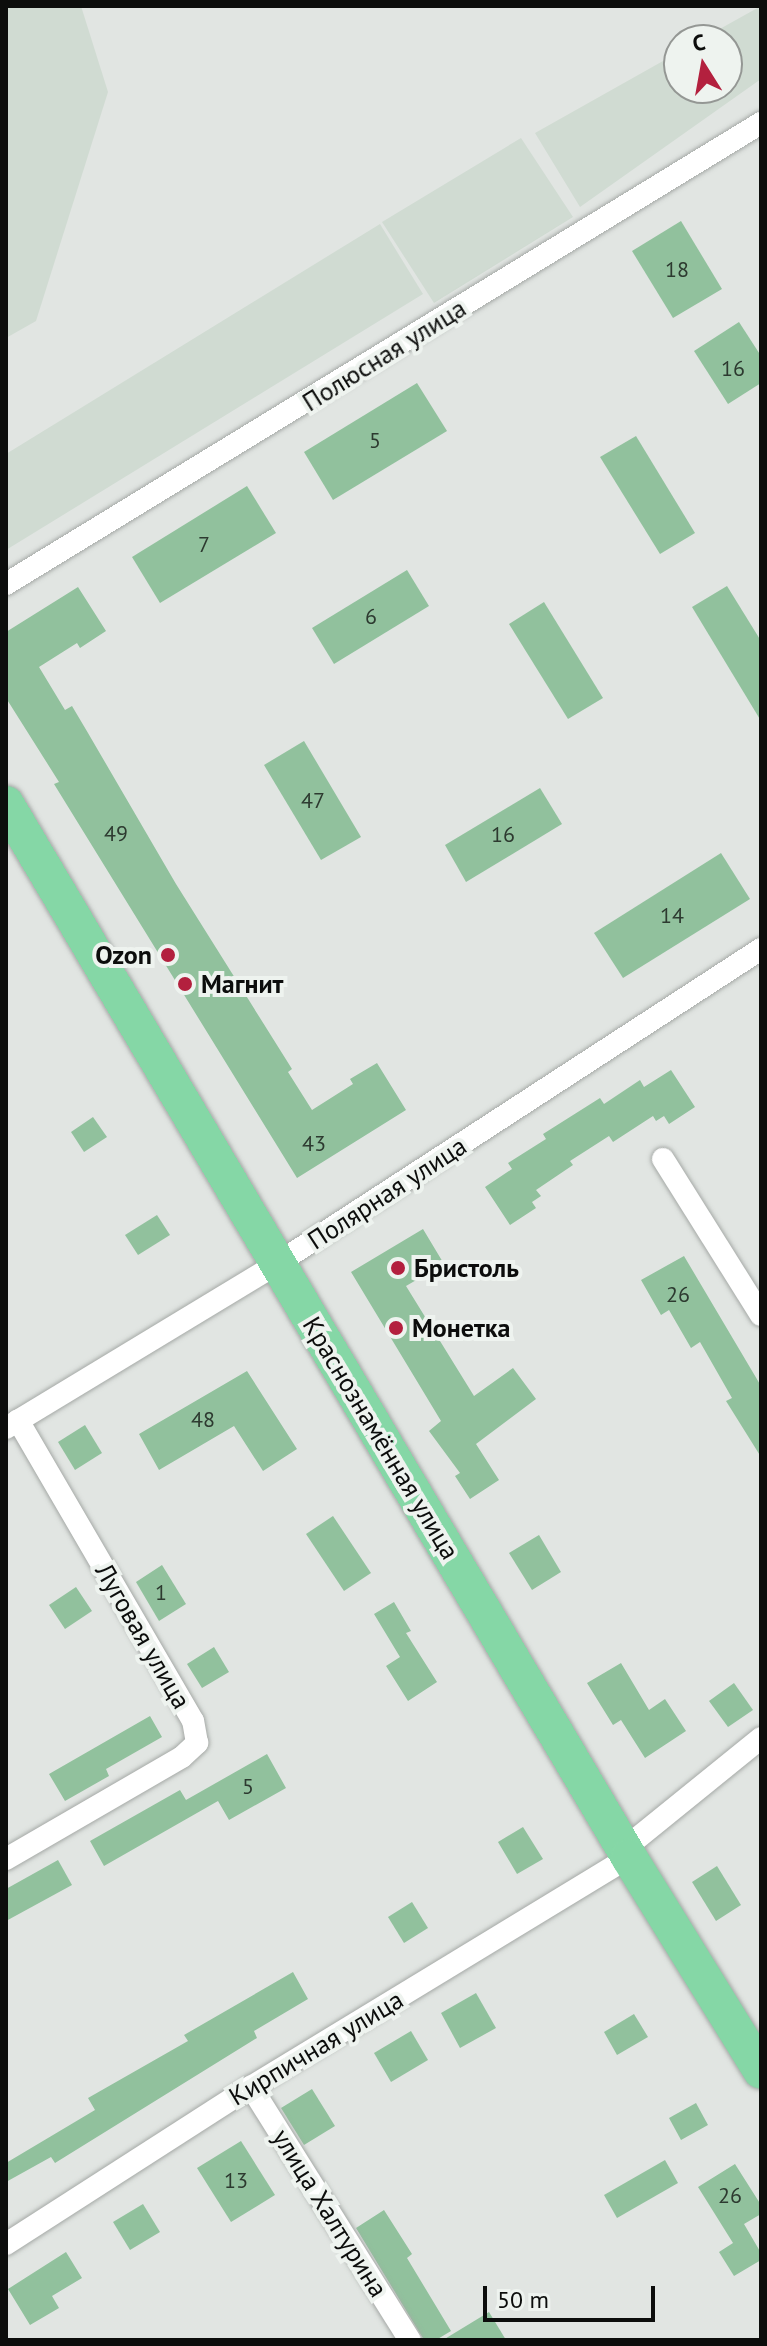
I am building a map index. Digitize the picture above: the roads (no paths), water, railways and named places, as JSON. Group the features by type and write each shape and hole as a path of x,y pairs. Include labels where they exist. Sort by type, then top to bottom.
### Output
{"main road":[{"name":"Краснознамённая улица","path":"6,804 627,1853 761,2071"}],"street":[{"name":"Полюсная улица","path":"6,584 761,123"},
{"name":"Полярная улица","path":"12,1424 278,1263 761,949"},
{"path":"663,1159 761,1315"},
{"name":"Луговая улица","path":"6,1859 182,1757 197,1743 193,1721 12,1424"},
{"name":"Кирпичная улица","path":"6,2244 627,1853 761,1738"},
{"name":"улица Халтурина","path":"251,2087 410,2340"}],"place":[{"name":"Ozon","path":"168,955"},
{"name":"Магнит","path":"185,984"},
{"name":"Бристоль","path":"398,1268"},
{"name":"Монетка","path":"396,1328"}]}
